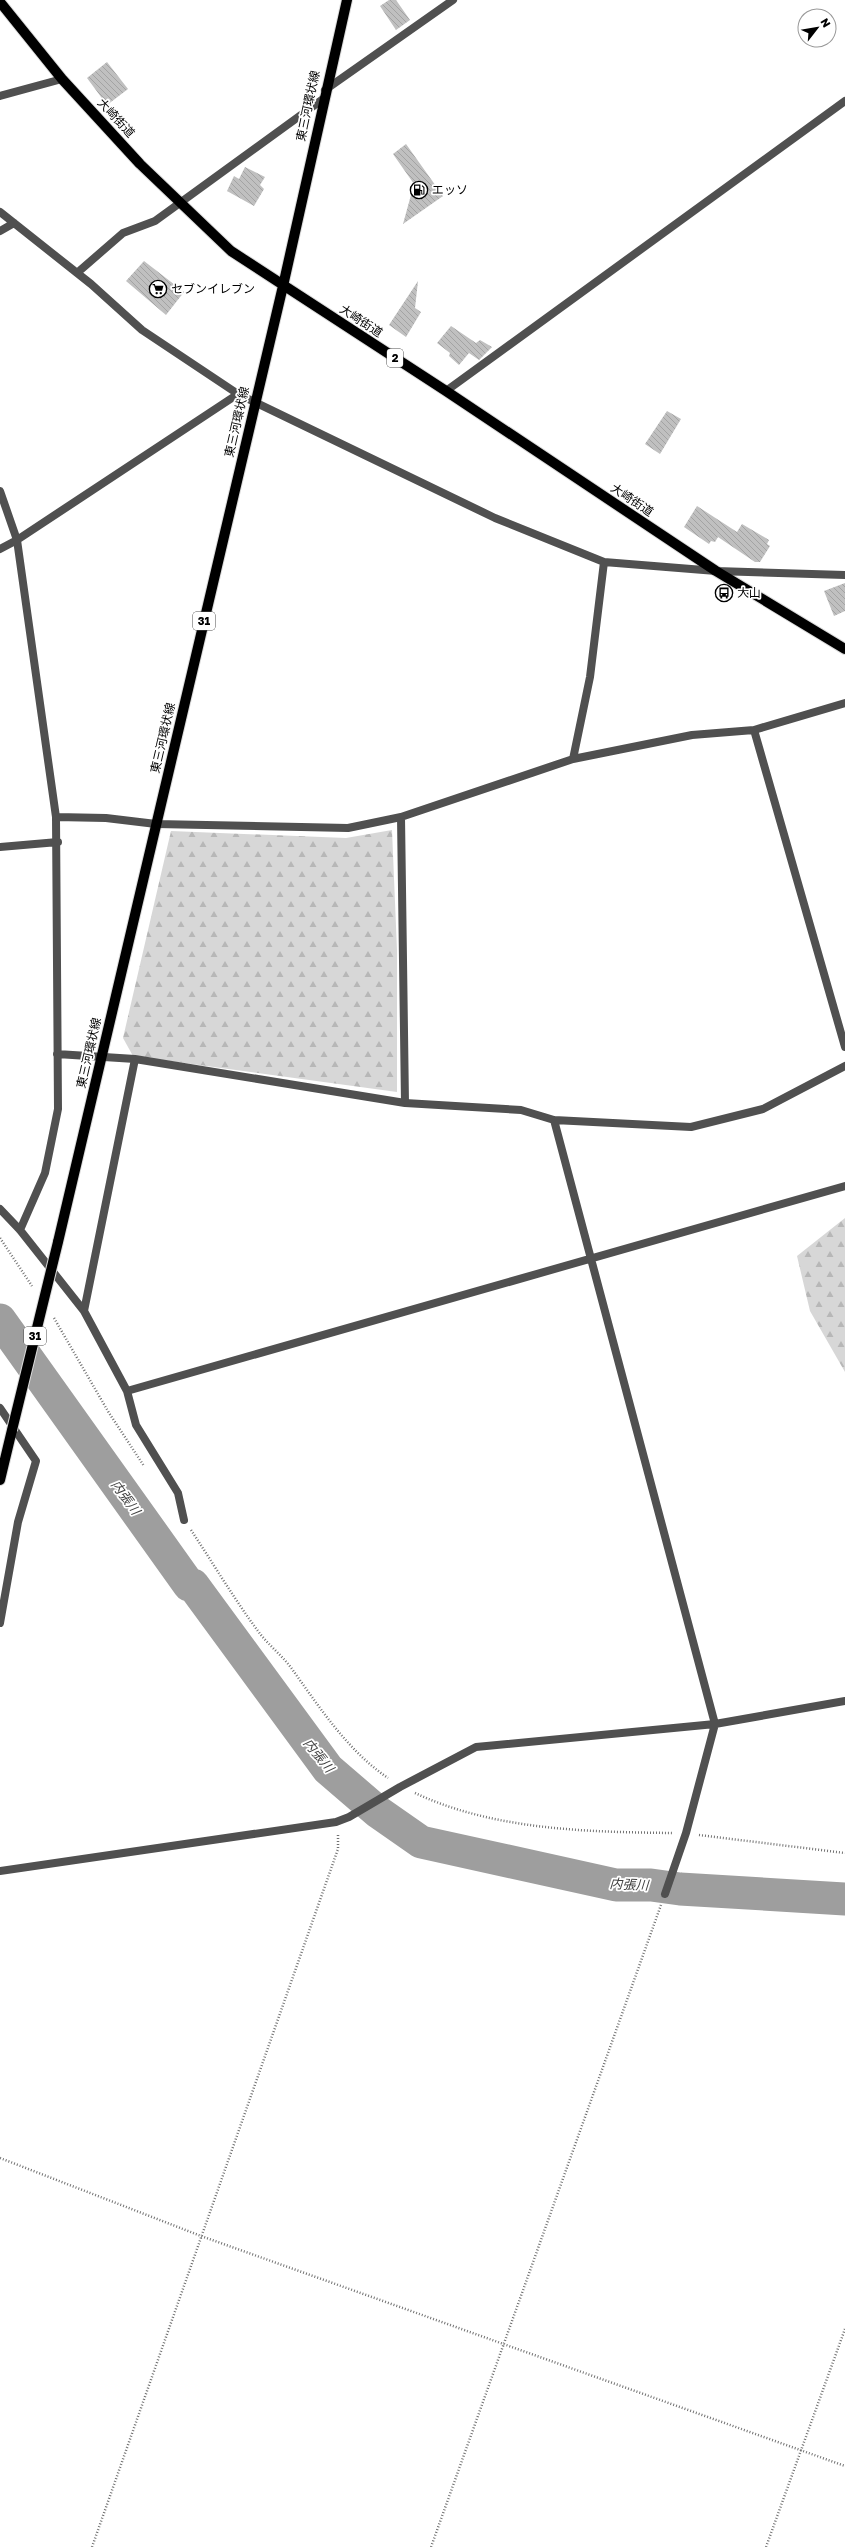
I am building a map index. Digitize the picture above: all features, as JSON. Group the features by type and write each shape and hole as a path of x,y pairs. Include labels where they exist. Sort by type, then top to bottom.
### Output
{"main road":[{"name":"東三河環状線","path":"0,1480 58,1242 283,286 324,95 347,0"},
{"name":"大崎街道","path":"0,2 62,79 140,164 231,251 446,391 716,571 845,649"}],"street":[{"path":"77,273 123,234 155,221 453,0"},
{"path":"0,96 62,79"},
{"path":"446,391 845,101"},
{"path":"0,212 77,273 142,330 238,394 495,518 604,562 716,571 845,575"},
{"path":"0,232 14,223"},
{"path":"0,549 17,540 238,394"},
{"path":"0,491 17,540 56,817 58,842 58,1109 47,1166 20,1230"},
{"path":"573,760 590,677 604,562"},
{"path":"56,817 106,818 156,824 348,828 400,817 573,760 692,735 754,730 845,703"},
{"path":"754,730 845,1046"},
{"path":"400,817 405,1103"},
{"path":"0,847 58,842"},
{"path":"57,1054 102,1056 135,1060 405,1103 521,1110 554,1120 691,1127 763,1109 845,1066"},
{"path":"84,1311 135,1060"},
{"path":"554,1120 716,1724 686,1833 665,1894"},
{"path":"127,1391 845,1186"},
{"path":"0,1209 20,1230 84,1311 127,1391 136,1424 178,1493 184,1520"},
{"path":"0,1408 36,1461 18,1522 0,1623"},
{"path":"0,1871 336,1822 349,1817 400,1787 476,1747 716,1724 845,1701"}],"path":[{"path":"0,1238 43,1302 109,1413 145,1468"},
{"path":"184,1520 258,1632 292,1668 315,1702 344,1737 375,1770 400,1787 437,1804 474,1816 585,1830 686,1833 845,1853"},
{"path":"92,2547 338,1849 336,1822"},
{"path":"431,2547 505,2345 665,1894"},
{"path":"0,2158 201,2236 801,2452 845,2466"},
{"path":"766,2547 845,2329"}],"green space":[{"path":"392,830 397,950 397,1092 133,1056 123,1038 171,831 346,838"},
{"path":"845,1218 845,1372 810,1311 797,1256"}],"building":[{"path":"389,0 396,0 410,20 396,30 380,6"},
{"path":"107,62 128,89 107,105 87,78"},
{"path":"406,144 443,196 403,224 414,184 393,154"},
{"path":"245,167 265,177 260,185 264,189 254,206 227,191 234,176 239,179"},
{"path":"144,261 184,292 166,315 126,281"},
{"path":"418,281 415,308 421,312 406,337 389,325"},
{"path":"451,326 476,343 480,340 492,347 479,360 469,353 459,365 449,356 450,353 437,343"},
{"path":"667,411 681,419 660,454 645,444"},
{"path":"697,506 737,532 742,524 769,540 767,544 770,546 760,562 755,562 718,537 715,542 711,541 709,544 684,527"},
{"path":"845,583 845,611 834,616 824,591"}],"waterway":[{"name":"内張川","path":"0,1320 189,1585 193,1585 328,1769 378,1812 421,1842 616,1885 651,1885 680,1889 845,1899"}],"place":[{"name":"エッソ","path":"419,190"},
{"name":"セブンイレブン","path":"158,289"},
{"name":"大山","path":"724,593"}]}
